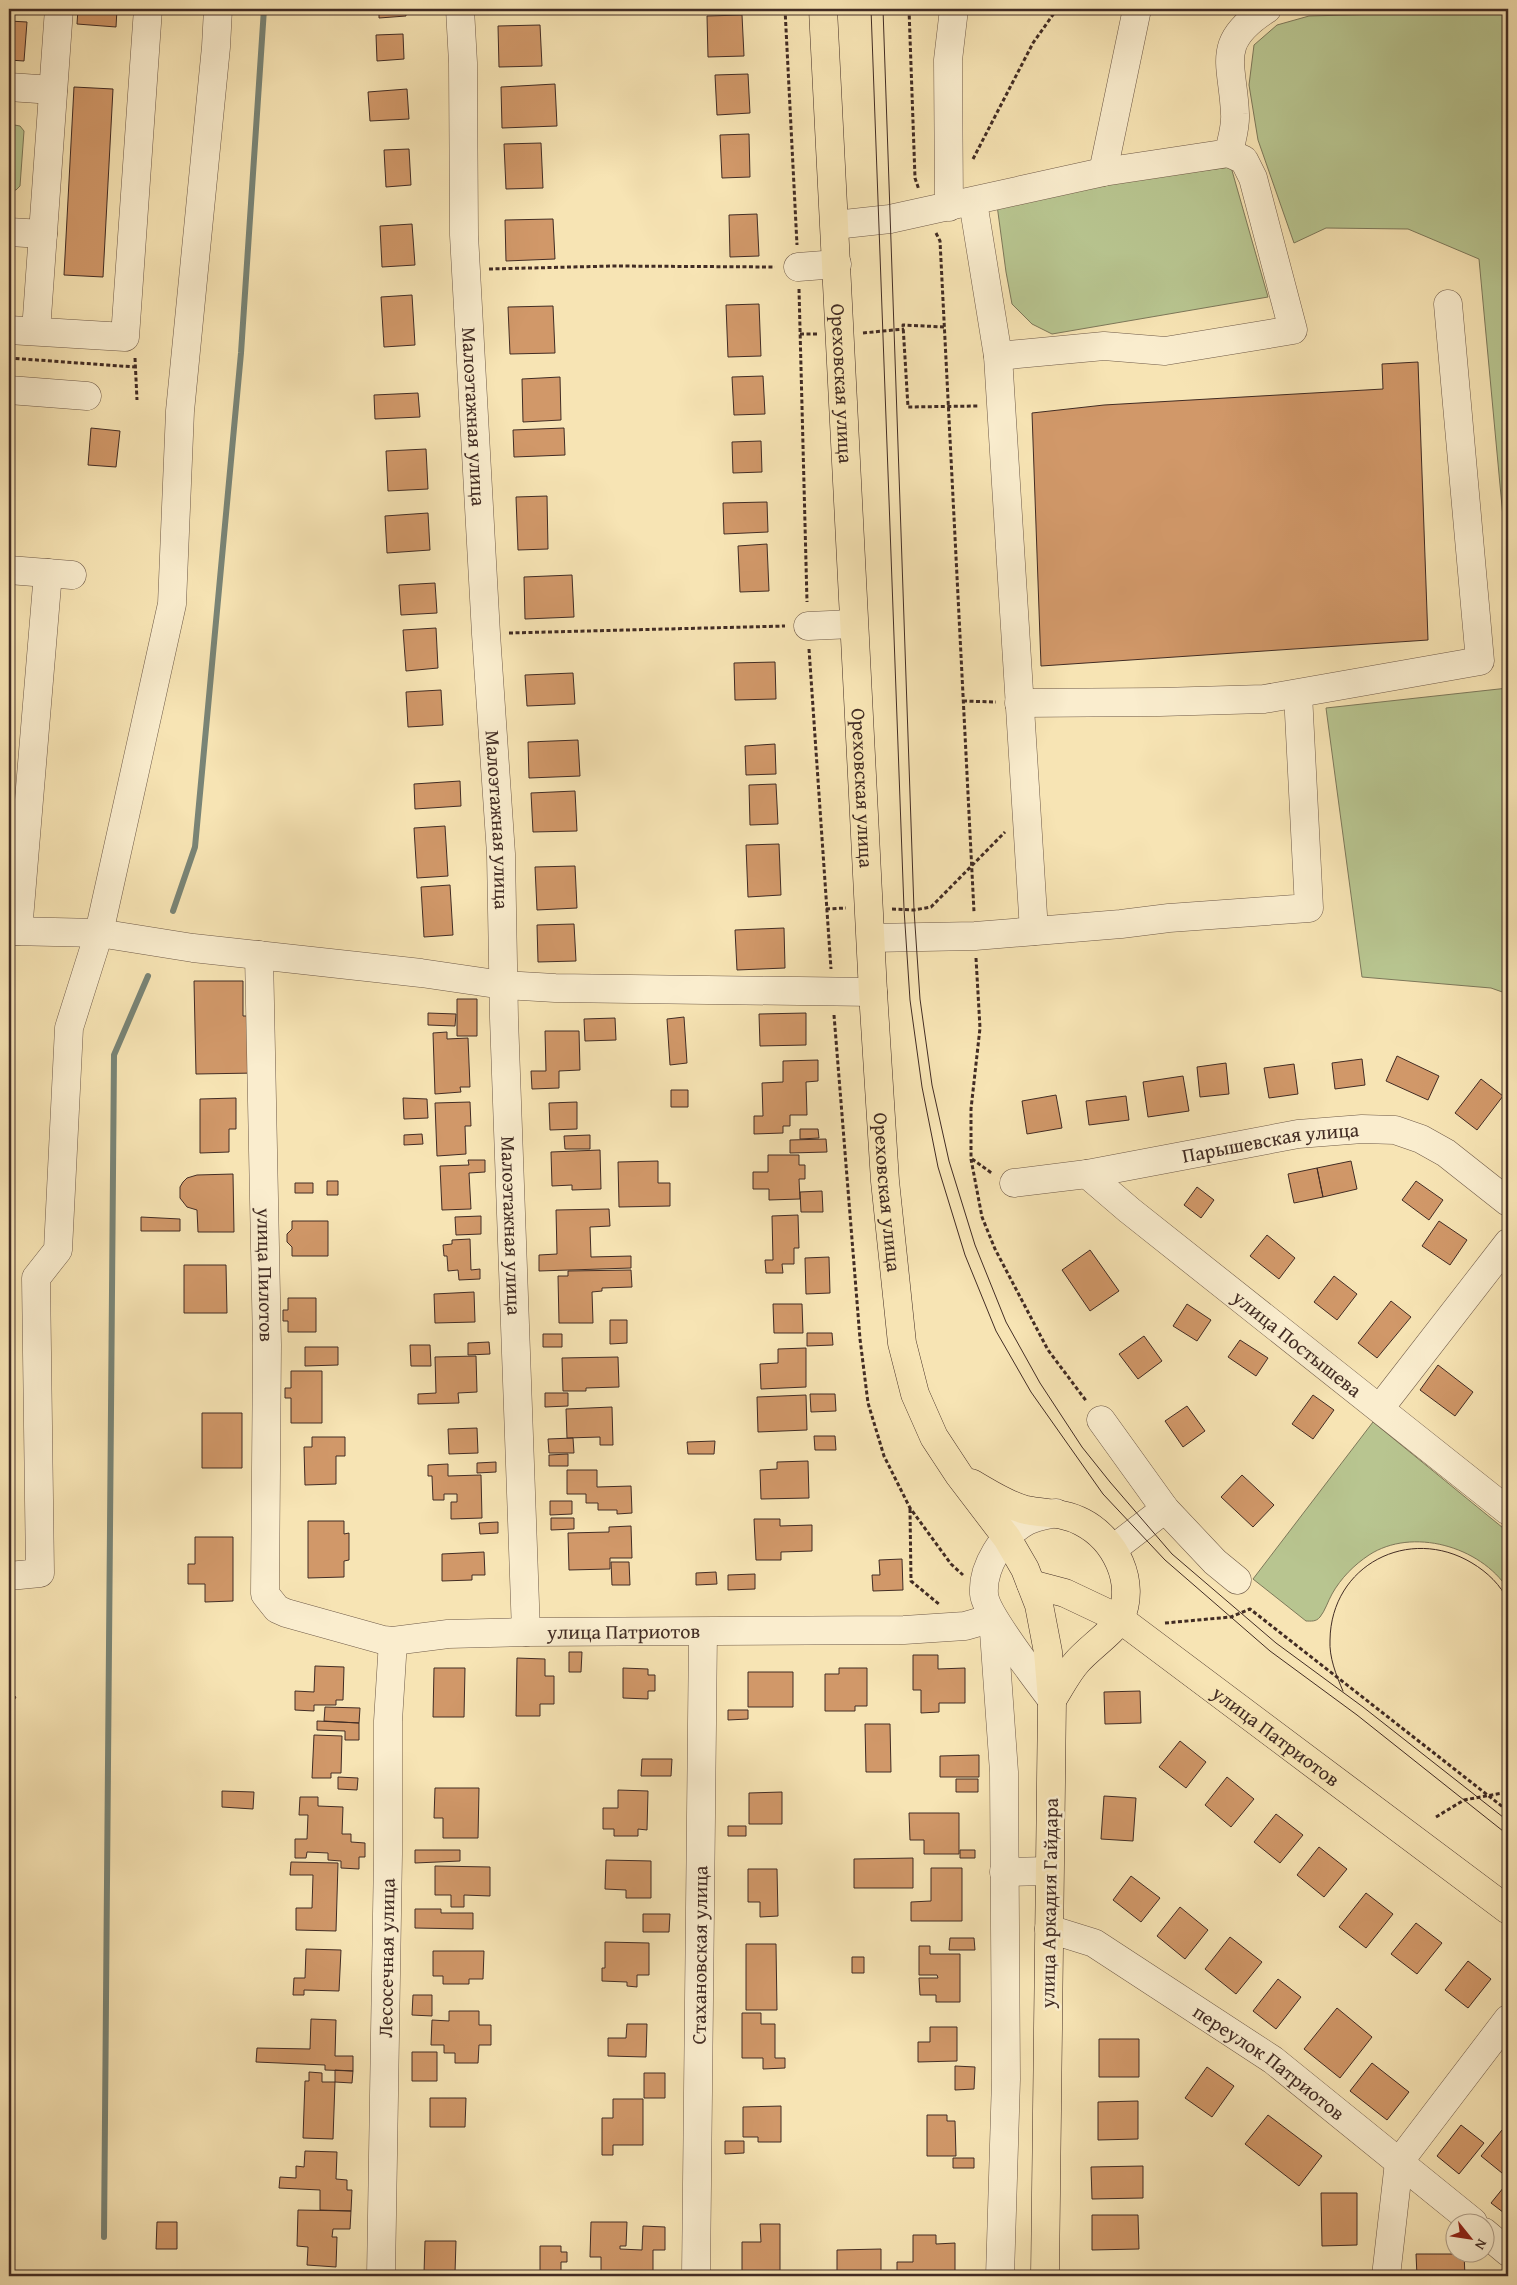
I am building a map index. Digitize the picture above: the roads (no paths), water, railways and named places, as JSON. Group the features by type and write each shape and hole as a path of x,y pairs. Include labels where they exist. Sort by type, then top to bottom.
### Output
{"main road":[{"name":"Ореховская улица","path":"823,9 873,992 885,1181 902,1342 915,1394 934,1437 958,1475 1007,1538"},
{"path":"958,1475 1000,1500 1027,1510 1056,1513 1081,1521 1102,1535 1113,1549 1121,1565 1127,1588 1120,1619 1076,1662 1052,1700"},
{"name":"улица Аркадия Гайдара","path":"1007,1538 1025,1569 1039,1605 1048,1652 1052,1700 1045,2276"},
{"name":"улица Патриотов","path":"1031,1584 1065,1593 1120,1619 1508,1910"}],"street":[{"path":"36,331 59,9"},
{"path":"9,330 125,338 148,9"},
{"path":"9,1576 40,1573 36,1278 58,1250 69,1028 99,933 172,604 180,411 215,57 218,9"},
{"name":"Малоэтажная улица","path":"460,9 463,63 466,270 486,634 501,854 503,984 526,1632"},
{"path":"954,9 948,60 949,206 998,356 1019,703 1028,808 1034,931"},
{"path":"1103,172 1136,9"},
{"path":"1229,153 1236,116 1230,79 1230,53 1236,34 1249,20 1267,9"},
{"path":"9,87 53,90"},
{"path":"835,225 890,219 1103,172 1229,153 1244,160 1254,178 1287,300 1293,330 1165,351 1104,346 998,356"},
{"path":"9,232 42,234"},
{"path":"798,267 837,264"},
{"path":"1019,703 1264,699 1480,661 1448,304"},
{"path":"9,390 87,396"},
{"path":"9,570 60,574 16,859 14,931 99,933 193,948 503,984 555,988 873,992"},
{"path":"808,626 853,624"},
{"path":"870,938 975,936 1121,924 1169,918 1309,908 1298,694"},
{"name":"улица Пилотов","path":"258,955 267,1345 265,1594"},
{"name":"Парышевская улица","path":"1014,1183 1087,1174 1298,1134 1362,1129 1394,1130 1421,1139 1446,1153 1508,1202"},
{"name":"улица Постышева","path":"1087,1174 1129,1210 1508,1510"},
{"path":"1380,1408 1508,1243"},
{"path":"1101,1420 1165,1509 1215,1562 1237,1580"},
{"path":"1113,1549 1165,1509"},
{"path":"1000,2276 1006,2078 1004,1772 988,1606 990,1561 1007,1538 1027,1521 1056,1513"},
{"name":"улица Патриотов","path":"265,1594 277,1609 286,1613 383,1640 394,1641 448,1634 526,1632 904,1630 965,1626 988,1606"},
{"path":"988,1606 1052,1700"},
{"name":"Стахановская улица","path":"696,2276 703,1632"},
{"name":"Лесосечная улица","path":"380,2276 388,1864 388,1721 394,1641"},
{"path":"1004,1872 1050,1871"},
{"name":"переулок Патриотов","path":"1049,1930 1094,1944 1274,2060 1461,2212"},
{"path":"1386,2276 1399,2162 1508,2019"},
{"path":"1494,2240 1508,2252"}],"waterway":[{"path":"173,911 195,847 241,353 264,9"},
{"path":"104,2237 114,1055 148,976"}],"tram line":[{"path":"871,9 904,909 910,1000 922,1087 938,1167 965,1255 996,1331 1031,1392 1103,1494 1165,1560 1270,1651 1357,1715 1508,1835"},
{"path":"883,9 914,910 920,999 932,1085 949,1161 975,1245 1006,1322 1040,1383 1082,1447 1172,1554 1276,1643 1363,1707 1508,1821"},
{"path":"1343,1691 1331,1653 1330,1640 1334,1614 1344,1591 1359,1573 1378,1559 1400,1551 1423,1548 1448,1552 1483,1570 1493,1579 1508,1601"},
{"path":"1508,1649 1508,1758"}]}
